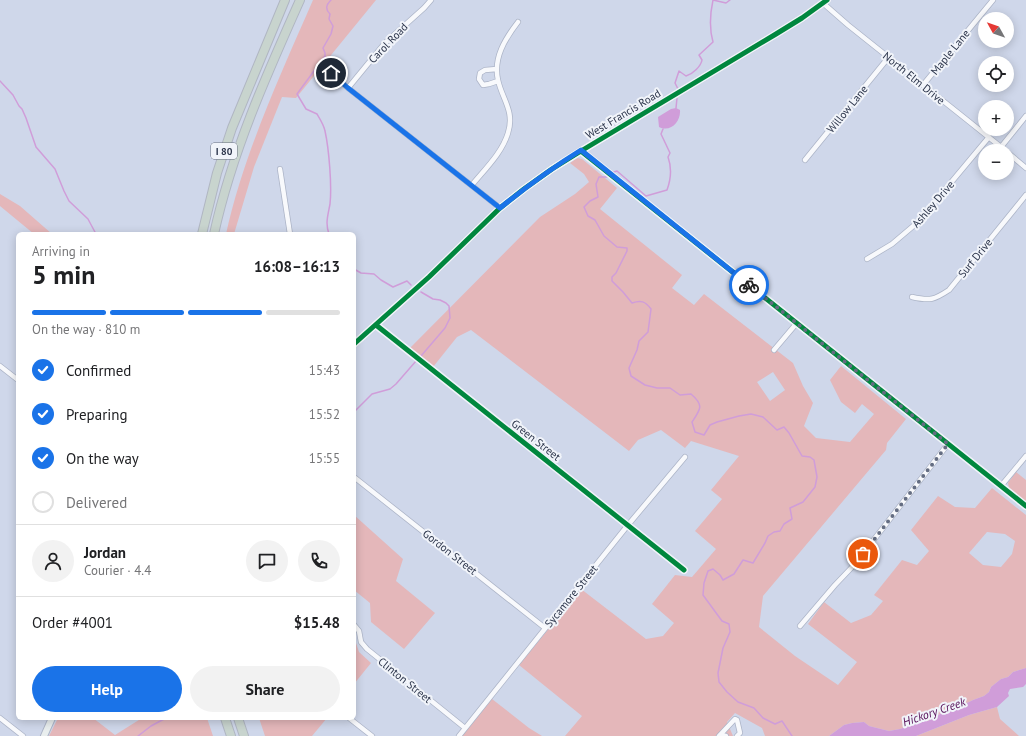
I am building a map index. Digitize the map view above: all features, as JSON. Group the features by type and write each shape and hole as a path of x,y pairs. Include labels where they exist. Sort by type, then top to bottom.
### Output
{"highway":[{"name":"I 80","path":"202,232 217,173 232,128 285,0"},
{"name":"I 80","path":"215,232 230,174 248,120 300,0"},
{"path":"226,720 231,736"},
{"path":"239,720 244,736"}],"street":[{"name":"Carol Road","path":"348,88 385,43 431,0"},
{"name":"Maple Lane","path":"923,85 993,0"},
{"name":"North Elm Drive","path":"826,2 888,58 997,144"},
{"name":"West Francis Road","path":"356,342 429,277 500,208 529,185 581,150 776,34 826,2"},
{"path":"472,186 503,147 509,132 510,118 508,107 498,81 497,69 501,47 518,22"},
{"name":"Willow Lane","path":"805,160 888,58"},
{"path":"497,69 485,70 480,73 479,79 483,85 498,81"},
{"path":"331,73 500,208"},
{"path":"1003,144 1026,116"},
{"name":"Ashley Drive","path":"866,259 906,234 918,222 989,137"},
{"path":"581,150 796,324 1026,506"},
{"name":"North Elm Drive","path":"1014,158 1026,168"},
{"path":"280,169 290,232"},
{"name":"Surf Drive","path":"912,297 927,301 949,290 1026,195"},
{"path":"774,350 796,324"},
{"name":"Green Street","path":"376,325 684,570"},
{"path":"0,366 16,378"},
{"path":"800,626 855,564 948,444"},
{"path":"1001,486 1026,456"},
{"name":"Sycamore Street","path":"459,736 628,525 685,457"},
{"name":"Gordon Street","path":"356,479 545,628"},
{"name":"Clinton Street","path":"356,627 359,631 361,642 367,649 465,728"},
{"path":"0,718 23,736"},
{"path":"720,736 734,719 737,720 740,728 740,733 737,736"},
{"path":"44,736 51,720"},
{"path":"352,720 372,736"},
{"path":"720,736 726,736"}],"shaded area":[{"path":"313,0 376,0 296,98 282,97 254,167 235,232 227,232 253,144"},
{"path":"676,108 680,110 677,122 671,127 659,127 658,117 671,109"},
{"path":"577,158 582,159 617,188 600,209 682,275 672,288 694,305 704,294 793,363 803,386 813,403 804,426 816,438 850,442 874,414 862,404 855,413 841,402 830,380 841,366 906,419 887,443 886,450 763,596 759,627 795,656 838,685 857,662 808,624 824,602 851,623 871,615 883,601 874,595 902,560 917,565 929,551 911,530 938,496 955,507 975,508 992,488 1026,515 1026,668 1013,672 1008,677 1001,679 991,687 989,692 984,696 951,711 945,711 928,721 922,721 900,729 889,731 869,726 864,722 844,725 829,736 765,736 762,728 735,713 727,722 733,736 565,736 582,716 519,665 581,589 646,639 663,636 674,623 652,604 675,575 692,577 716,549 695,531 722,499 711,490 739,456 691,441 685,448 661,430 638,440 629,451 471,330 457,337 433,367 410,348 540,217 575,194 589,182 584,174 570,163","holes":["773,372 785,390 770,401 757,382","987,532 1005,534 1015,541 1012,554 1001,567 983,565 969,553"]},
{"path":"0,194 20,206 50,232 32,232 0,206"},
{"path":"1016,472 1026,480 1026,502 1009,488 1008,483"},
{"path":"356,517 403,559 396,581 435,613 404,649 371,622 370,603 356,592"},
{"path":"356,643 359,652 371,663 356,682"},
{"path":"1026,668 1026,684 1023,687 1010,689 1008,693 1009,696 997,707 969,715 916,736 829,736 844,725 852,723 864,722 869,726 889,731 900,729 922,721 928,721 945,711 951,711 984,696 989,692 991,687 1001,679 1008,677 1013,672"},
{"path":"492,699 529,728 542,736 462,736"},
{"path":"997,707 1000,719 1019,736 916,736 969,715"},
{"path":"57,720 96,720 115,735 139,720 208,720 213,736 49,736"},
{"path":"260,720 325,720 312,736 265,736"}],"waterway":[{"path":"328,232 327,223 331,196 328,147 324,129 317,114 306,109 297,94 325,56 323,48 331,34 333,26 329,19 330,14 327,9 327,5 331,0"},
{"path":"678,89 675,83 679,71 686,76 694,72 702,60 699,55 713,42 710,21 713,0 726,3 730,0"},
{"path":"0,81 13,95 22,109 36,147 55,169 69,201 88,219 95,232"},
{"path":"676,108 677,98"},
{"path":"614,172 617,171 646,196 667,190 670,174 668,157 670,153 661,134 663,129"},
{"path":"607,177 599,177 596,184 598,197 590,201 584,207 588,216 595,220 604,236 617,247 627,248 627,251 616,273 612,277 612,281 632,303 643,302 651,309 648,332 639,341 637,350 629,368 631,376 645,385 657,388 670,388 680,395 691,394 698,401 700,407 692,422 695,432 704,435 710,425 751,414 763,417 777,430 784,427 802,456 810,457 814,460 817,477 815,487 803,502 790,508 792,519 784,524 780,531 774,532 768,536 753,563 743,560 734,574 723,580 713,569 708,571 704,583 703,595 722,621 729,624 730,632 723,648 718,673 719,682 738,702 754,708 763,718 775,724 782,721 792,736"},
{"path":"356,270 361,273 374,274 393,287 407,281 411,285"},
{"path":"421,292 433,299 446,303 449,306 450,318 445,328 421,356"},
{"path":"356,410 372,394 390,389 416,361"},
{"path":"138,736 162,720"}],"cycle path":[{"path":"356,342 429,277 500,208 524,189 552,169 776,34 827,0"},
{"path":"581,151 1026,506"},
{"path":"376,325 684,570"}],"way so far":[{"path":"749,285 948,444 863,554"}],"route":[{"path":"331,73 500,208 552,168 581,150 749,285"}],"water label":[{"name":"Hickory Creek","path":"934,712"}]}
